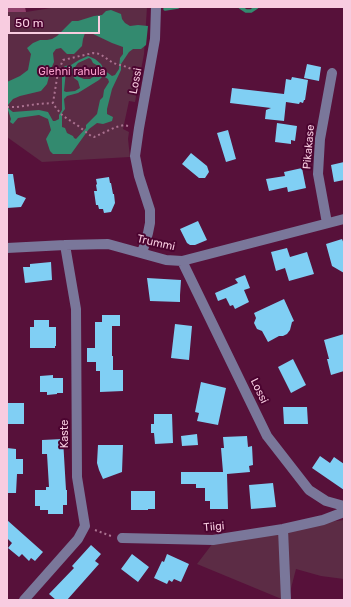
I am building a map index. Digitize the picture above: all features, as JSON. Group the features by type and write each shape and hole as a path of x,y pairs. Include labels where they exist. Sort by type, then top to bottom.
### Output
{"street":[{"name":"Lossi","path":"142,253 150,223 150,210 139,176 135,156 155,39 156,7"},
{"name":"Pikakase","path":"327,223 318,174 320,139 332,73"},
{"name":"Trummi","path":"7,248 108,244 166,260 182,261 344,219"},
{"name":"Kaste","path":"65,245 76,309 77,477 85,526"},
{"name":"Lossi","path":"182,261 267,436 309,490 326,501 344,506"},
{"name":"Tiigi","path":"122,538 213,540 283,529 323,520 344,512"},
{"path":"24,600 78,539 85,526"},
{"path":"283,529 286,600"}],"path":[{"path":"139,128 124,125 94,137 86,133 63,116 53,104 58,72 62,60 93,53 100,54 113,63 149,76"},
{"path":"8,107 53,104"},
{"path":"85,526 122,538"}],"green space":[{"name":"Glehni rahula","path":"57,7 147,7 144,54 135,102 129,101 123,129 129,132 128,139 130,157 42,162 7,137 7,12 26,12"},
{"path":"344,520 344,579 321,576 296,569 289,596 286,531"},
{"path":"281,532 284,600 197,564 213,543"}],"shaded area":[{"path":"7,7 25,7 26,12 7,12"},
{"path":"111,10 121,14 125,23 130,26 148,26 146,45 141,49 133,49 129,52 121,64 121,70 112,89 107,109 107,114 113,117 112,121 103,124 97,123 89,129 71,154 53,154 50,151 46,139 51,130 48,119 39,115 18,118 13,124 10,122 11,119 7,107 7,82 20,76 28,70 31,54 27,48 33,43 40,40 52,39 72,21 102,15 106,11","holes":["85,33 91,33 123,47 123,54 120,58 119,69 115,75 112,76 104,70 101,64 88,56 71,65 65,66 62,69 62,110 59,115 59,119 53,121 48,112 39,110 13,112 9,109 8,105 13,99 41,91 47,84 54,62 53,53 56,49 61,48 67,54 74,54 82,46","89,58 93,63 100,67 101,70 90,79 84,79 79,77 76,73 75,67 78,63","67,69 70,69 74,78 78,81 80,88 75,91 64,91","103,76 108,79 109,82 104,90 103,97 100,100 97,114 86,125 86,128 76,139 67,133 65,128 62,127 62,113 65,109 64,99 67,96 78,93"]}],"building":[{"path":"307,64 321,67 319,81 304,78"},
{"path":"292,77 308,80 305,100 303,103 300,102 299,104 286,102 284,121 265,119 266,110 271,108 230,103 232,88 284,94 286,79 291,80"},
{"path":"277,123 297,126 295,141 291,140 291,144 275,142"},
{"path":"228,130 236,159 226,162 217,133"},
{"path":"191,153 207,166 209,172 205,178 199,178 182,164"},
{"path":"344,162 344,180 334,182 331,165"},
{"path":"302,168 306,188 288,192 287,187 269,191 266,179 285,176 284,172"},
{"path":"7,174 13,174 16,194 26,198 21,207 7,208"},
{"path":"109,177 115,203 111,212 104,213 103,209 99,209 98,205 96,205 94,191 97,191 96,179"},
{"path":"198,221 207,240 195,245 190,245 187,243 180,229"},
{"path":"342,239 344,244 344,273 332,266 326,244"},
{"path":"287,248 290,257 307,252 314,274 289,281 285,268 276,271 271,252"},
{"path":"51,262 52,280 25,283 23,267 30,267 30,264"},
{"path":"245,275 250,288 244,290 249,302 235,309 233,305 230,306 226,298 218,301 215,293 238,283 235,279"},
{"path":"147,278 181,280 180,302 150,301"},
{"path":"284,299 294,321 292,322 290,330 287,334 279,336 268,342 262,331 257,329 254,323 256,318 254,313"},
{"path":"102,315 120,315 120,326 112,326 112,356 113,370 123,370 123,391 100,392 100,371 96,371 96,362 87,362 87,348 95,348 95,322 102,322"},
{"path":"34,320 49,320 49,327 56,327 55,348 30,348 30,327 34,327"},
{"path":"175,324 192,326 189,360 171,358"},
{"path":"344,334 344,371 331,375 324,340"},
{"path":"293,359 306,385 291,393 278,367"},
{"path":"53,375 53,378 63,378 63,393 47,395 47,392 40,392 40,376"},
{"path":"201,382 226,388 218,425 197,421 199,413 195,412"},
{"path":"7,403 24,403 24,424 7,424"},
{"path":"283,407 307,407 308,424 284,424"},
{"path":"154,414 172,414 173,443 155,444 154,433 151,433 151,424 154,424"},
{"path":"197,434 198,445 182,446 181,436"},
{"path":"247,436 248,447 252,446 253,465 249,466 250,472 227,474 228,509 210,509 210,501 205,501 205,488 196,488 196,484 181,484 181,472 223,472 221,448 224,448 223,437"},
{"path":"63,439 67,505 63,505 63,514 48,514 48,510 40,510 40,506 35,506 35,490 46,490 46,487 49,487 47,454 42,454 42,440"},
{"path":"98,445 123,445 122,472 103,479 97,463"},
{"path":"7,448 16,449 16,459 23,459 23,474 17,474 16,493 7,493"},
{"path":"320,456 330,463 334,457 344,464 344,490 312,468"},
{"path":"273,483 276,507 251,509 249,485"},
{"path":"131,491 155,491 155,509 131,510"},
{"path":"7,520 43,552 35,561 31,558 29,561 22,554 19,557 8,548 12,543 7,538"},
{"path":"91,545 101,554 95,561 99,564 67,600 56,600 49,594 74,568 72,566"},
{"path":"132,554 149,567 138,582 121,569"},
{"path":"167,554 189,564 181,582 174,579 172,582 169,580 167,584 154,578"}],"waterway":[{"path":"165,9 178,7"},
{"path":"240,7 246,11 251,11 257,7"}]}
